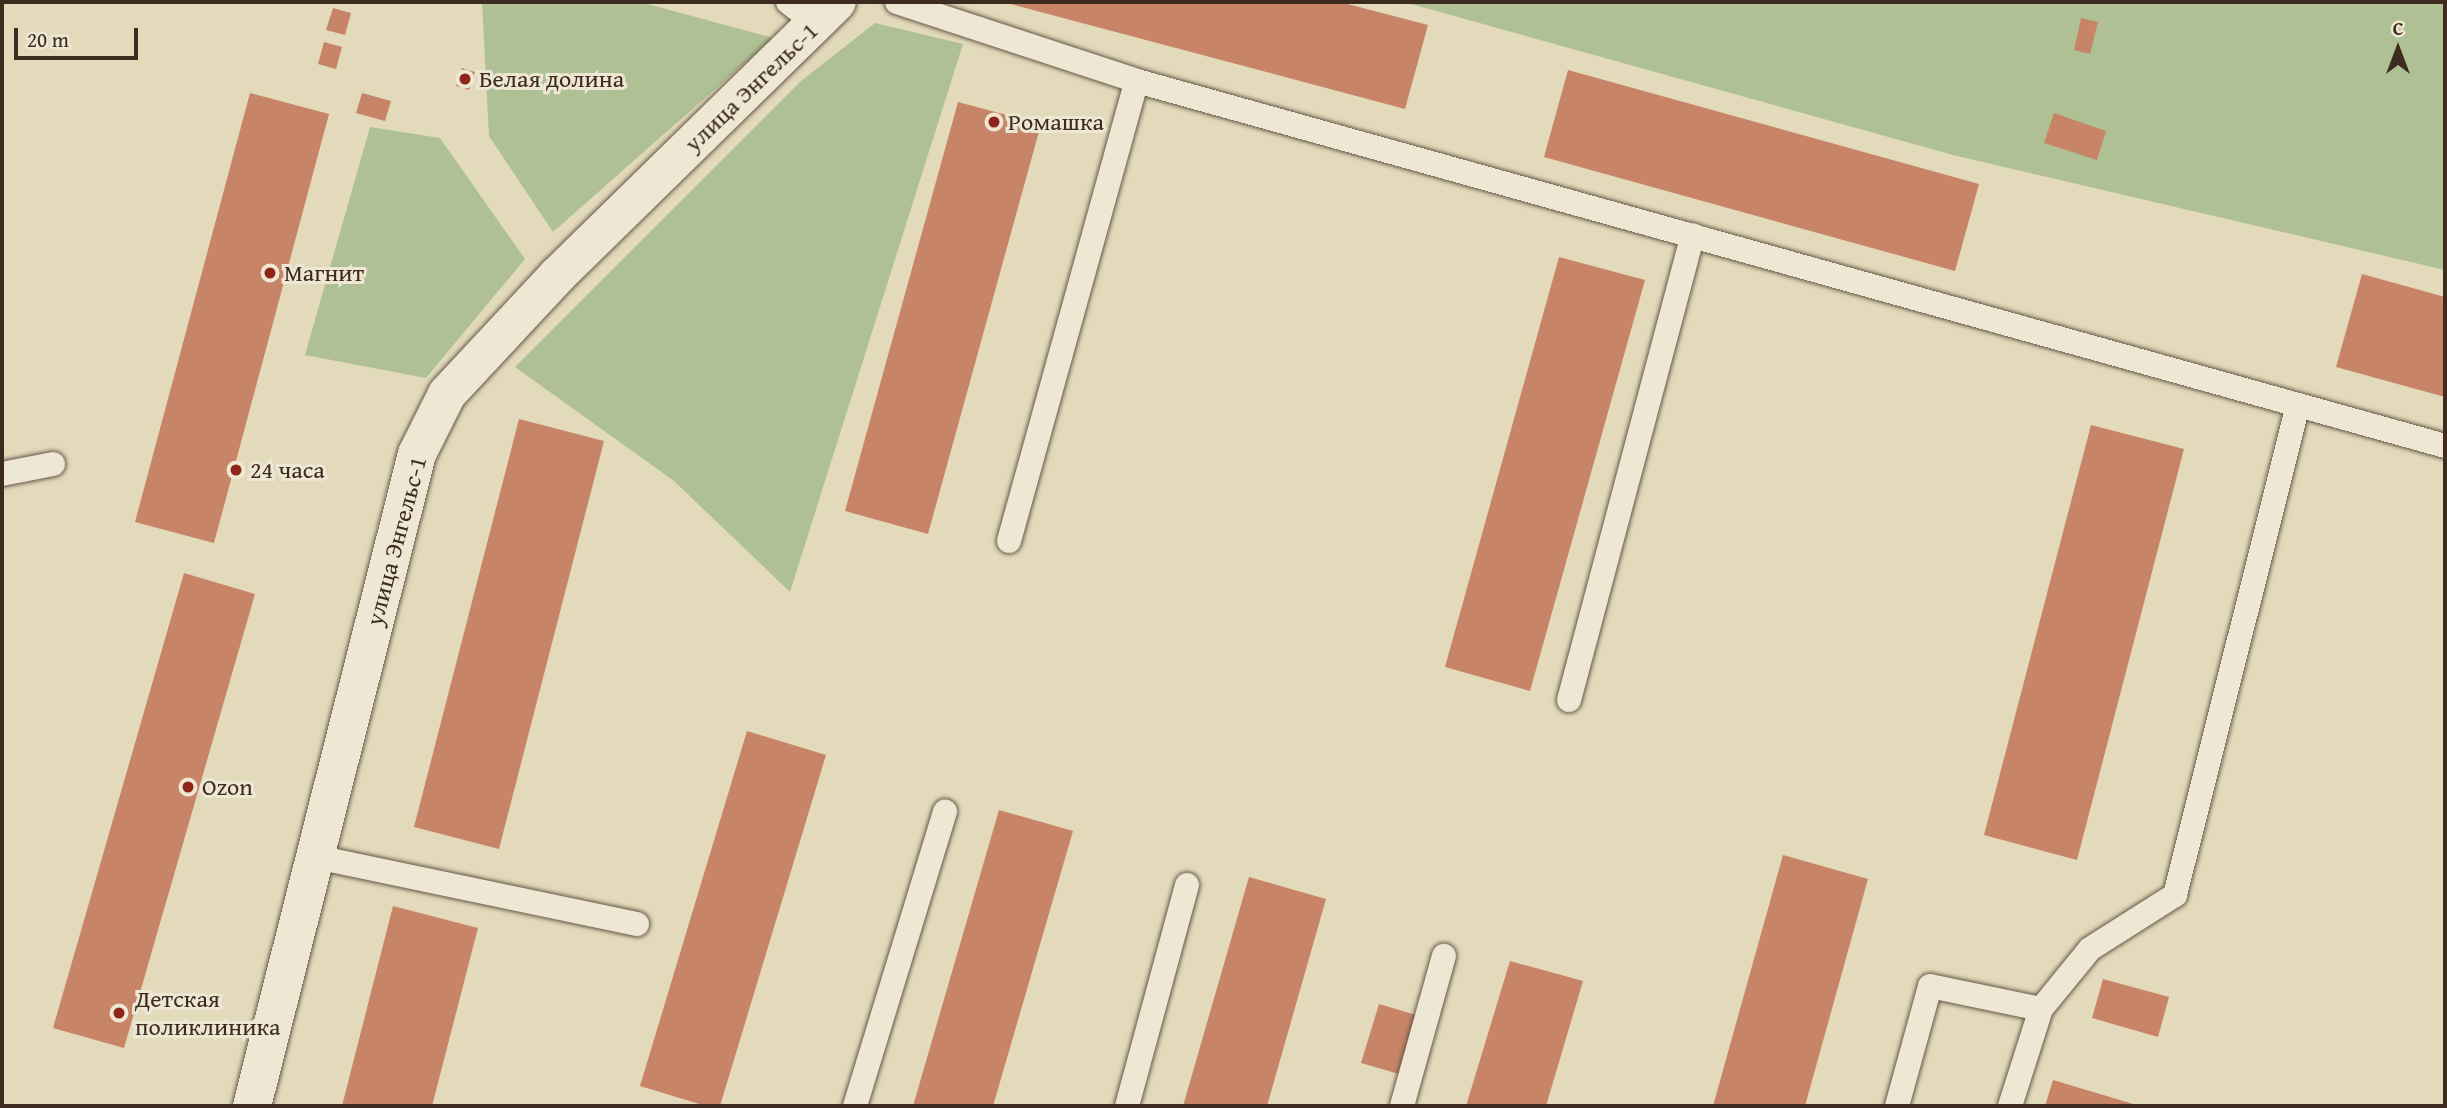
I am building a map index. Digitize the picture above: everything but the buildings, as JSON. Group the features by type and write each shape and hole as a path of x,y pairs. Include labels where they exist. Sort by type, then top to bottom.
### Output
{"street":[{"name":"улица Энгельс-1","path":"252,1106 417,453 447,394 814,9"}],"lane":[{"path":"897,2 1137,81 2445,446"},
{"path":"1009,541 1137,81"},
{"path":"1569,700 1693,235"},
{"path":"2010,1106 2040,1009 2091,949 2175,895 2298,405"},
{"path":"2,474 53,464"},
{"path":"855,1106 945,811"},
{"path":"316,857 637,924"},
{"path":"1126,1106 1186,886"},
{"path":"1402,1106 1444,956"},
{"path":"1897,1106 1930,986 2040,1009"}],"green space":[{"path":"482,2 640,2 773,38 553,232 489,136"},
{"path":"1404,2 2445,2 2445,270 1953,155"},
{"path":"875,23 963,44 790,592 674,481 515,367 801,81"},
{"path":"370,127 440,138 525,259 426,378 305,355"}],"place":[{"name":"Белая долина","path":"465,79"},
{"name":"Ромашка","path":"994,122"},
{"name":"Магнит","path":"270,273"},
{"name":"24 часа","path":"236,470"},
{"name":"Ozon","path":"188,787"},
{"name":"Детская поликлиника","path":"119,1013"}]}
